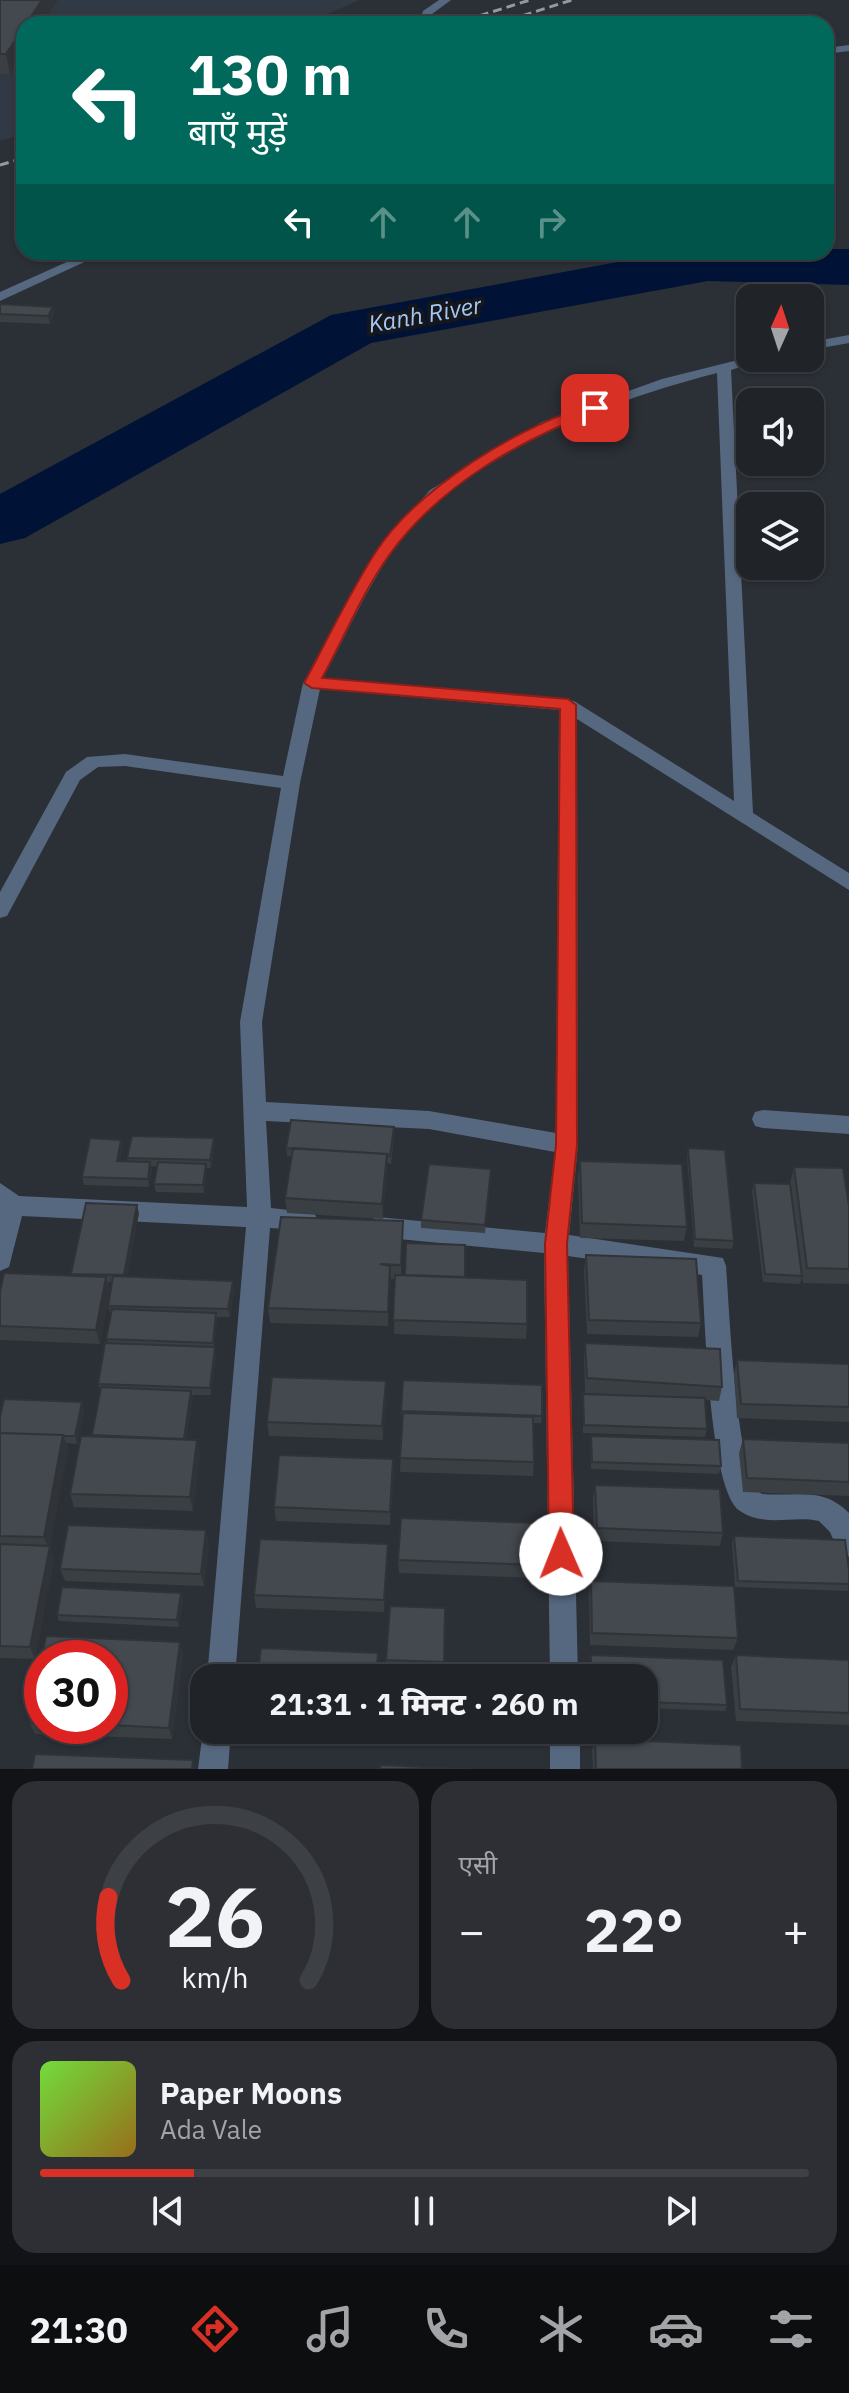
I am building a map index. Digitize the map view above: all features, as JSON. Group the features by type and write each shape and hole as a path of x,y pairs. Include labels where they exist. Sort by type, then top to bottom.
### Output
{"street":[{"path":"426,16 446,0"},
{"path":"0,297 82,260"},
{"path":"824,343 849,339"},
{"path":"222,1664 259,1216 251,1022 291,783 312,683 383,553 436,493 547,425 667,382 736,365"},
{"path":"724,368 744,817"},
{"path":"312,683 568,705 849,883"},
{"path":"564,1664 556,1244 567,1145 568,705"},
{"path":"0,911 73,776 94,761 125,760 291,783"},
{"path":"256,1111 429,1120 567,1145"},
{"path":"763,1119 849,1125"},
{"path":"0,1260 7,1200 345,1224 556,1244 714,1266 730,1460 740,1493 748,1502 761,1506 821,1508 832,1513 842,1522 849,1543"},
{"path":"213,1769 215,1744"},
{"path":"565,1744 565,1769"}],"shaded area":[{"path":"0,0 360,0 323,16 16,16 16,136 0,141"}],"building":[{"path":"0,0 42,0 31,16 16,16 16,39 6,54 0,54"},
{"path":"0,304 53,307 48,316 0,314"},
{"path":"291,1120 394,1127 390,1156 286,1148"},
{"path":"132,1136 214,1138 210,1160 127,1158"},
{"path":"90,1138 121,1140 117,1161 150,1162 148,1179 82,1177"},
{"path":"293,1148 387,1154 382,1204 285,1198"},
{"path":"688,1148 725,1150 734,1241 695,1239"},
{"path":"580,1161 682,1164 687,1227 582,1223"},
{"path":"158,1162 206,1164 203,1185 154,1184"},
{"path":"429,1164 491,1169 485,1225 421,1220"},
{"path":"794,1167 843,1168 849,1206 849,1269 807,1268"},
{"path":"754,1183 790,1184 802,1276 765,1274"},
{"path":"86,1203 137,1205 124,1275 71,1274"},
{"path":"281,1217 403,1221 401,1265 380,1264 390,1266 388,1312 268,1308"},
{"path":"406,1243 465,1245 465,1277 405,1275"},
{"path":"586,1255 696,1259 701,1323 589,1320"},
{"path":"4,1273 106,1277 96,1330 0,1326 0,1292"},
{"path":"395,1275 527,1280 527,1324 393,1320"},
{"path":"113,1276 233,1281 228,1309 108,1306"},
{"path":"112,1309 216,1313 213,1343 106,1339"},
{"path":"105,1343 215,1347 210,1388 98,1384"},
{"path":"585,1343 720,1349 722,1387 587,1378"},
{"path":"737,1360 849,1364 849,1407 741,1404"},
{"path":"272,1377 386,1381 382,1426 267,1422"},
{"path":"403,1380 542,1385 542,1416 401,1411"},
{"path":"101,1387 191,1391 184,1439 92,1435"},
{"path":"583,1394 705,1398 707,1429 584,1425"},
{"path":"4,1399 82,1402 75,1436 0,1433"},
{"path":"403,1413 533,1417 534,1462 400,1458"},
{"path":"0,1433 63,1435 44,1537 0,1536"},
{"path":"81,1436 197,1440 190,1497 70,1494"},
{"path":"591,1436 719,1440 721,1466 592,1462"},
{"path":"743,1439 849,1443 849,1482 747,1478"},
{"path":"279,1455 393,1459 390,1512 274,1507"},
{"path":"595,1485 720,1489 723,1533 597,1528"},
{"path":"401,1518 537,1523 536,1565 398,1560"},
{"path":"68,1525 206,1530 201,1574 60,1569"},
{"path":"734,1536 845,1540 849,1584 738,1581"},
{"path":"260,1539 388,1544 384,1600 254,1595"},
{"path":"0,1544 50,1546 31,1640 24,1640 24,1647 0,1646"},
{"path":"591,1581 734,1586 738,1638 592,1633"},
{"path":"62,1587 181,1593 177,1620 57,1615"},
{"path":"390,1606 445,1608 444,1662 386,1660"},
{"path":"46,1636 180,1642 169,1728 128,1726 128,1640 45,1640"},
{"path":"261,1648 378,1653 377,1664 259,1664"},
{"path":"591,1655 723,1660 727,1705 658,1703 658,1664 591,1664"},
{"path":"736,1655 849,1660 849,1713 740,1709"},
{"path":"658,1742 741,1745 742,1769 596,1769 595,1744 658,1744"},
{"path":"35,1754 193,1760 192,1769 32,1769"},
{"path":"380,1765 468,1769 380,1769"}],"waterway":[{"name":"Kanh River","path":"0,523 353,328 708,263 849,267"}],"railway":[{"path":"479,16 530,0"},
{"path":"521,16 572,0"},
{"path":"0,165 16,160"}],"route":[{"path":"561,1554 556,1244 567,1145 568,705 312,683 383,553 436,493 547,425 595,408"}]}
